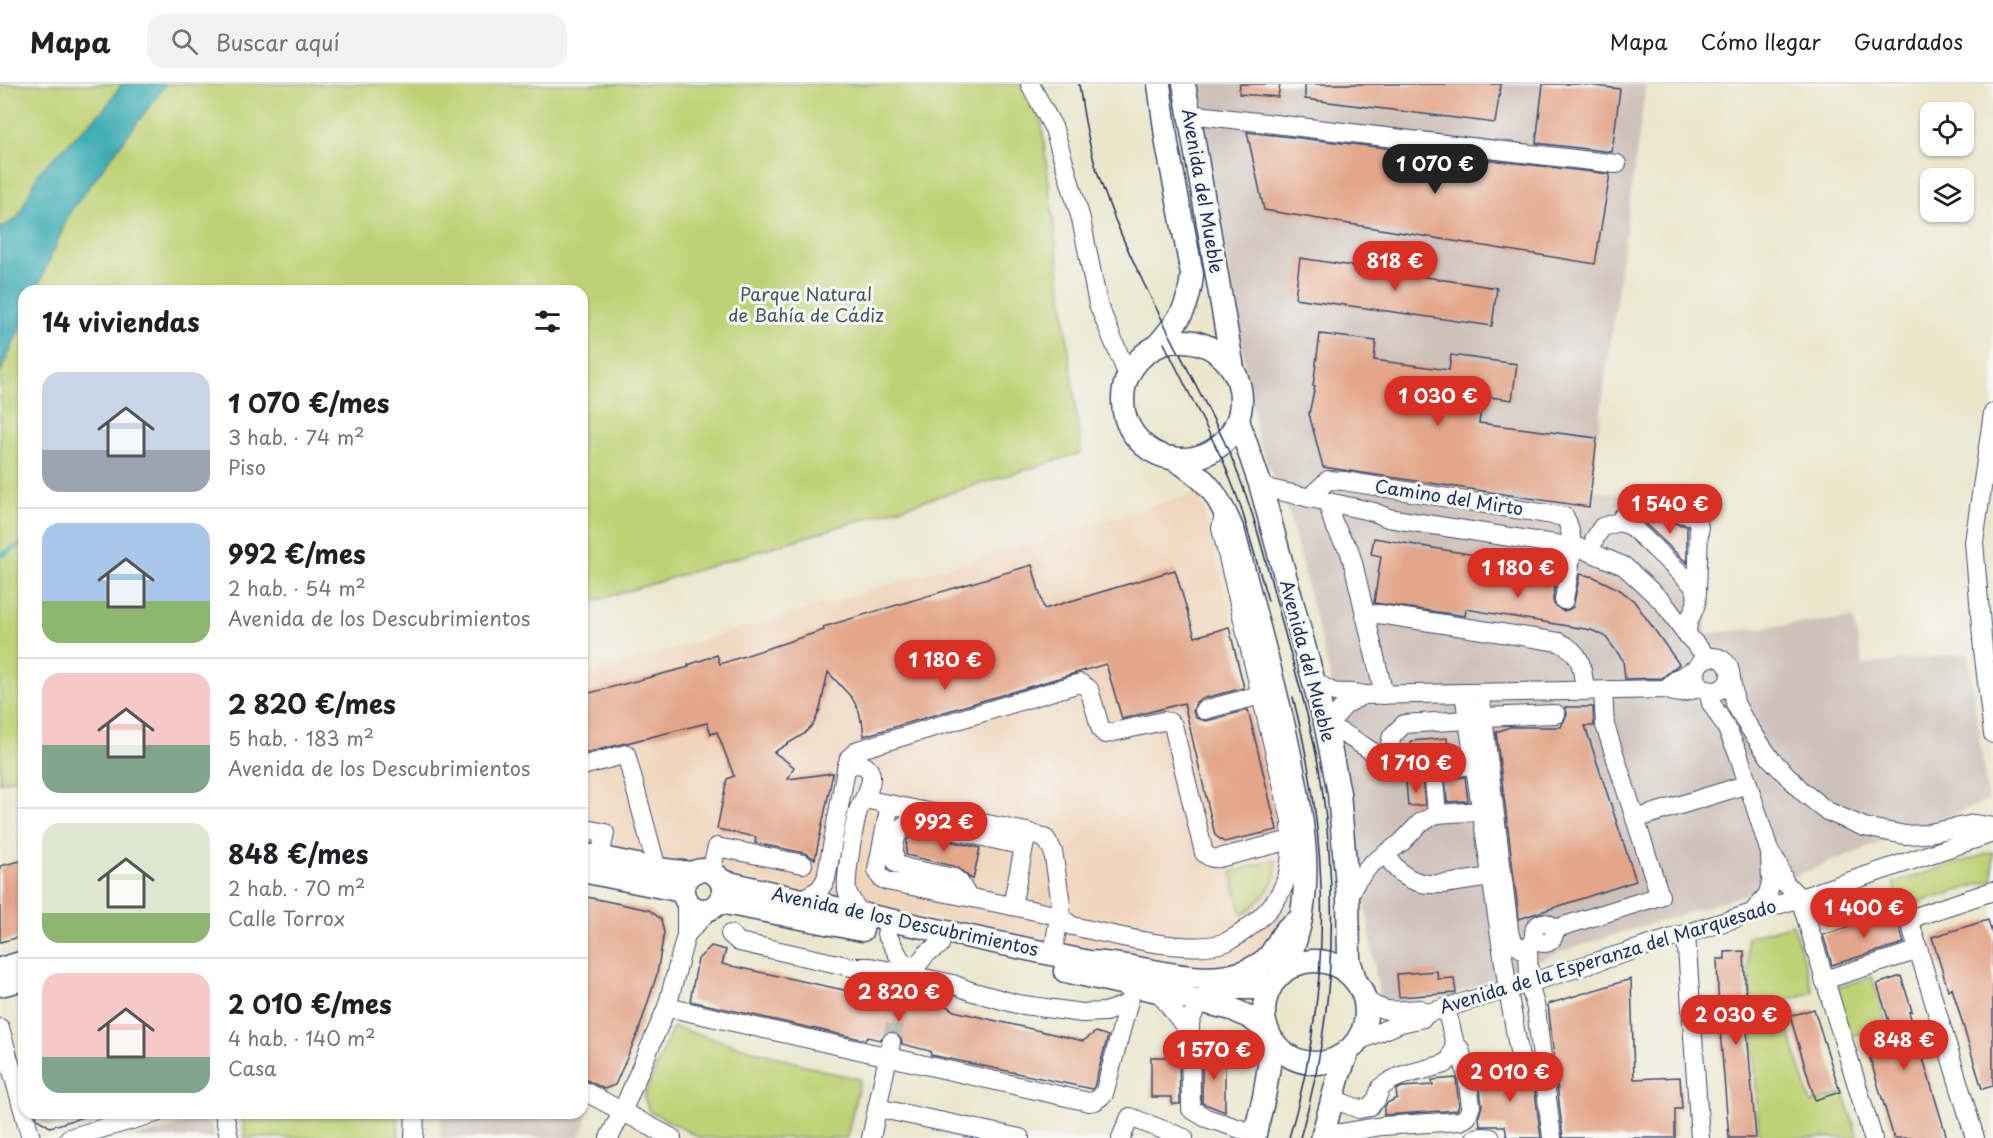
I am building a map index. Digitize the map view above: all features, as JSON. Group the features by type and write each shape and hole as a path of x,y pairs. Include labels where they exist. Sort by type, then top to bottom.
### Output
{"main road":[{"name":"Avenida del Mueble","path":"1156,347 1186,308 1190,296 1192,274 1167,144 1159,84"},
{"name":"Avenida del Mueble","path":"1184,84 1233,369"},
{"path":"1189,341 1202,344 1224,358 1233,369 1241,394 1238,420 1232,432 1216,449 1188,459 1173,458 1158,454 1134,435 1123,406 1128,376 1144,354 1156,347 1170,342 1189,341"},
{"name":"Avenida del Mueble","path":"1238,420 1260,487 1326,727 1339,793 1348,898 1349,960 1354,979"},
{"name":"Avenida del Mueble","path":"1173,458 1206,482 1224,509 1234,532 1248,608 1302,815 1306,850 1304,904 1291,955 1277,977"},
{"name":"Avenida de los Descubrimientos","path":"588,860 657,869 703,890 801,900 1196,987 1253,988 1277,977"},
{"name":"Avenida de los Descubrimientos","path":"588,860 703,890 940,945 1131,995 1158,991 1232,1009 1251,1018 1270,1036"},
{"name":"Avenida de los Descubrimientos","path":"1089,962 1109,962 1182,976 1204,978 1227,976 1249,970 1266,959 1276,948 1286,930 1301,919"},
{"path":"1323,1136 1333,1099 1352,1046 1366,1022 1365,999 1354,979 1341,967 1321,961 1299,963 1277,977 1265,1000 1265,1021 1270,1036 1288,1055 1308,1062 1329,1061 1352,1046"},
{"path":"0,969 18,964"},
{"path":"0,985 18,980"},
{"path":"1255,1136 1270,1036"}],"street":[{"path":"1030,84 1054,129 1082,219 1098,304 1128,376"},
{"path":"1191,84 1189,114 1617,164"},
{"path":"1993,413 1974,542 1993,734"},
{"name":"Camino del Mirto","path":"1309,498 1328,480 1344,481 1565,517 1570,526 1571,547"},
{"path":"1260,487 1374,512 1388,518 1590,552 1624,566 1663,602 1688,636 1702,663"},
{"path":"1328,503 1333,522 1348,549 1384,695"},
{"path":"1619,522 1623,515 1636,507 1655,508 1694,516 1697,519 1700,528 1697,604 1689,621 1688,636"},
{"path":"1590,552 1602,527 1619,522 1631,526 1687,578 1697,592"},
{"path":"1564,600 1571,547"},
{"path":"1365,615 1379,614 1559,642 1575,652 1594,691 1660,896 1554,929 1548,923 1539,924 1534,932 1529,983 1536,1009 1551,1138"},
{"path":"1667,689 1670,684 1702,663 1718,657 1724,660 1730,672 1735,703 1738,753"},
{"path":"1702,663 1696,675 1738,753 1770,853 1771,882 1768,894 1753,913"},
{"path":"1313,680 1328,690 1355,692 1363,695 1667,689 1672,693 1682,693 1705,688 1715,691 1721,689 1730,678 1730,672"},
{"path":"801,900 820,889 826,879 846,769 849,758 858,750 1080,683 1089,689 1101,730 1105,734 1163,721 1173,725 1204,853 1207,856 1219,858 1291,840"},
{"path":"890,804 877,870 881,878 1059,916 1072,926 1183,947 1226,942 1246,930 1279,897 1288,878 1291,821 1269,693 1204,710"},
{"path":"1472,693 1510,937 1520,948 1532,944"},
{"path":"1363,695 1345,705 1326,727 1342,731 1389,761 1411,770 1474,765"},
{"path":"1735,703 1770,758 1803,792 1827,811 1864,827 1905,834 1923,834 1974,824 1993,827"},
{"path":"1389,761 1388,752 1392,736 1404,724 1556,714"},
{"path":"1475,718 1474,765 1521,1063"},
{"path":"588,764 627,754 657,869"},
{"path":"846,769 854,764 867,767 871,779 858,811 846,879 847,892 852,904 861,914"},
{"path":"1433,769 1437,814"},
{"path":"1635,819 1748,784"},
{"path":"864,799 1025,839"},
{"path":"1348,898 1357,880 1370,865 1402,842 1420,823 1437,814 1481,811"},
{"path":"968,897 954,878 897,864 894,855 898,832 903,825 916,822 1025,839 1046,839 1053,851 1061,904 1053,954"},
{"path":"588,829 605,833 588,860"},
{"name":"Avenida de la Esperanza del Marquesado","path":"1437,1010 1753,913 1993,833"},
{"path":"1012,906 1025,839"},
{"path":"609,1138 667,1007 686,935 717,847 803,864"},
{"path":"1386,853 1392,865 1414,882 1428,884 1491,877"},
{"path":"1770,853 1777,862 1785,883 1800,898 1873,1138"},
{"path":"1974,1138 1910,919 1993,891"},
{"path":"730,934 739,942 851,967 905,970 1017,1004 1082,1013 1105,1012 1131,995"},
{"path":"886,934 905,970 898,1003"},
{"path":"1686,934 1700,1138"},
{"path":"905,970 918,964 927,953 940,945"},
{"path":"1824,980 1919,950"},
{"path":"1158,991 1189,1032"},
{"path":"667,1007 889,1050 1083,1102 1095,1101 1104,1094 1131,995"},
{"path":"1365,999 1382,1010 1437,1010"},
{"path":"1199,1001 1190,1022 1189,1032 1191,1109 1206,1118 1255,1136"},
{"path":"1323,1136 1382,1126 1460,1121 1467,1118 1471,1106 1460,1049 1437,1010"},
{"path":"1352,1046 1401,1023 1423,1018 1437,1010"},
{"path":"0,1028 18,1092"},
{"path":"1333,1099 1359,1109 1370,1107 1376,1100 1381,1087 1390,1080 1445,1064 1451,1058 1455,1044"},
{"path":"871,1138 889,1050"},
{"path":"588,1093 672,1138"},
{"path":"1376,1100 1382,1126"},
{"path":"878,1108 1020,1138"},
{"path":"1121,1138 1130,1117 1185,1138"},
{"path":"26,1119 31,1138"},
{"path":"69,1138 135,1119"},
{"path":"225,1119 229,1138"},
{"path":"414,1138 415,1119"},
{"path":"1475,1138 1491,1138"}],"shaded area":[{"path":"1199,84 1646,84 1590,490 1704,507 1706,634 1853,618 1863,665 1968,653 1988,801 1753,892 1563,951 1447,997 1380,1001 1331,680 1289,513 1259,443 1199,104"},
{"path":"1200,492 1296,883 1291,905 1277,935 1247,963 1193,972 588,846 588,674"},
{"path":"201,1119 210,1125 214,1138 132,1138"},
{"path":"440,1119 586,1119 579,1138 440,1138"}],"green space":[{"name":"Parque Natural de Bahía de Cádiz","path":"0,84 1037,84 1081,453 588,603 588,285 18,285 18,777 0,783"},
{"path":"1993,852 1993,880 1901,908 1893,883"},
{"path":"1276,860 1274,877 1267,892 1242,915 1231,872"},
{"path":"1793,924 1813,992 1780,1002 1811,1103 1844,1093 1858,1138 1759,1138 1747,937"},
{"path":"1872,977 1887,1025 1851,1036 1836,988"},
{"path":"673,1027 860,1079 847,1138 701,1138 649,1111 644,1096"},
{"path":"243,1119 397,1119 399,1138 245,1138"}],"water":[{"path":"122,84 166,84 70,212 39,285 18,285 18,333 0,374 0,229 18,217 39,172 105,108"}],"building":[{"path":"1240,84 1280,84 1278,97 1239,94"},
{"path":"1305,84 1501,84 1495,123 1305,99"},
{"path":"1543,84 1580,84 1620,89 1612,152 1536,143"},
{"path":"1247,132 1610,174 1595,264 1264,210"},
{"path":"1300,258 1497,288 1492,326 1295,298"},
{"path":"1320,334 1376,341 1374,360 1449,370 1451,355 1517,364 1512,400 1483,396 1479,423 1597,438 1589,507 1323,467 1309,414 1315,386 1313,386"},
{"path":"1644,517 1687,526 1687,563 1639,518"},
{"path":"1374,538 1558,569 1553,599 1554,604 1562,611 1573,607 1580,574 1594,577 1620,590 1634,601 1679,664 1662,678 1625,679 1623,660 1605,636 1591,630 1466,609 1465,616 1374,603 1381,556 1371,554"},
{"path":"1032,565 1044,609 1175,570 1195,637 1229,627 1244,688 1201,699 1196,702 1193,712 1196,718 1206,721 1248,710 1277,830 1224,842 1215,835 1184,703 1122,719 1106,664 864,736 862,720 852,698 828,672 820,709 814,723 804,734 774,752 794,767 788,779 833,773 815,859 805,853 755,843 756,837 717,829 727,779 734,776 717,732 711,734 707,723 588,753 588,693 689,667 688,665 717,655 720,664 824,630 823,627"},
{"path":"1565,707 1593,707 1594,726 1585,726 1636,881 1519,919 1496,732 1510,727 1561,727 1567,714"},
{"path":"1447,738 1449,756 1412,759 1411,741"},
{"path":"1465,777 1468,801 1447,802 1445,779"},
{"path":"1423,781 1425,805 1408,806 1406,782"},
{"path":"915,833 980,848 973,879 957,867 906,855 907,840"},
{"path":"18,862 18,938 0,942 0,866"},
{"path":"588,897 649,910 661,919 664,933 657,974 638,1033 615,1085 604,1089 588,1081"},
{"path":"1895,913 1904,943 1832,965 1823,935"},
{"path":"1988,920 1993,937 1993,1086 1982,1089 1952,988 1948,990 1932,937"},
{"path":"711,946 726,950 722,964 858,993 881,990 881,999 888,1000 889,1007 896,1014 903,1013 910,1005 925,1009 934,998 954,1011 1083,1041 1096,1032 1108,1036 1094,1087 1092,1089 931,1055 930,1051 902,1044 901,1038 894,1031 887,1032 880,1040 868,1037 865,1040 690,1001 698,959"},
{"path":"1744,951 1747,1031 1756,1138 1729,1138 1719,1017 1717,959 1725,959 1725,952"},
{"path":"1437,971 1438,979 1454,978 1456,993 1399,997 1397,974"},
{"path":"1901,976 1912,1011 1909,1012 1947,1138 1894,1138 1865,1042 1893,1034 1877,984"},
{"path":"1631,979 1634,1079 1680,1077 1682,1109 1675,1109 1675,1138 1563,1138 1548,1004"},
{"path":"1814,1009 1840,1092 1815,1100 1790,1016"},
{"path":"1172,1055 1179,1055 1180,1104 1172,1104 1172,1097 1151,1097 1151,1057 1172,1057"},
{"path":"1202,1055 1225,1055 1225,1112 1202,1103"},
{"path":"1531,1068 1541,1138 1507,1138 1505,1126 1480,1126 1479,1116 1482,1105 1478,1074 1513,1070 1522,1074"},
{"path":"1456,1078 1459,1105 1457,1110 1384,1115 1387,1103 1397,1098 1396,1090 1402,1087 1433,1085 1432,1080"},
{"path":"37,1119 77,1119 50,1127"}],"waterway":[{"path":"0,556 18,546"}],"tunnel":[{"path":"891,1042 899,1003"}],"tram line":[{"path":"1079,84 1097,171 1124,241 1224,441 1243,486 1264,555 1314,746 1322,787 1331,876 1330,964 1320,1051 1300,1138"},
{"path":"1164,343 1224,463 1241,507 1268,601"},
{"path":"1289,1138 1303,1083 1313,1028 1319,973 1321,918 1320,863 1314,807 1306,752 1293,697"}]}
